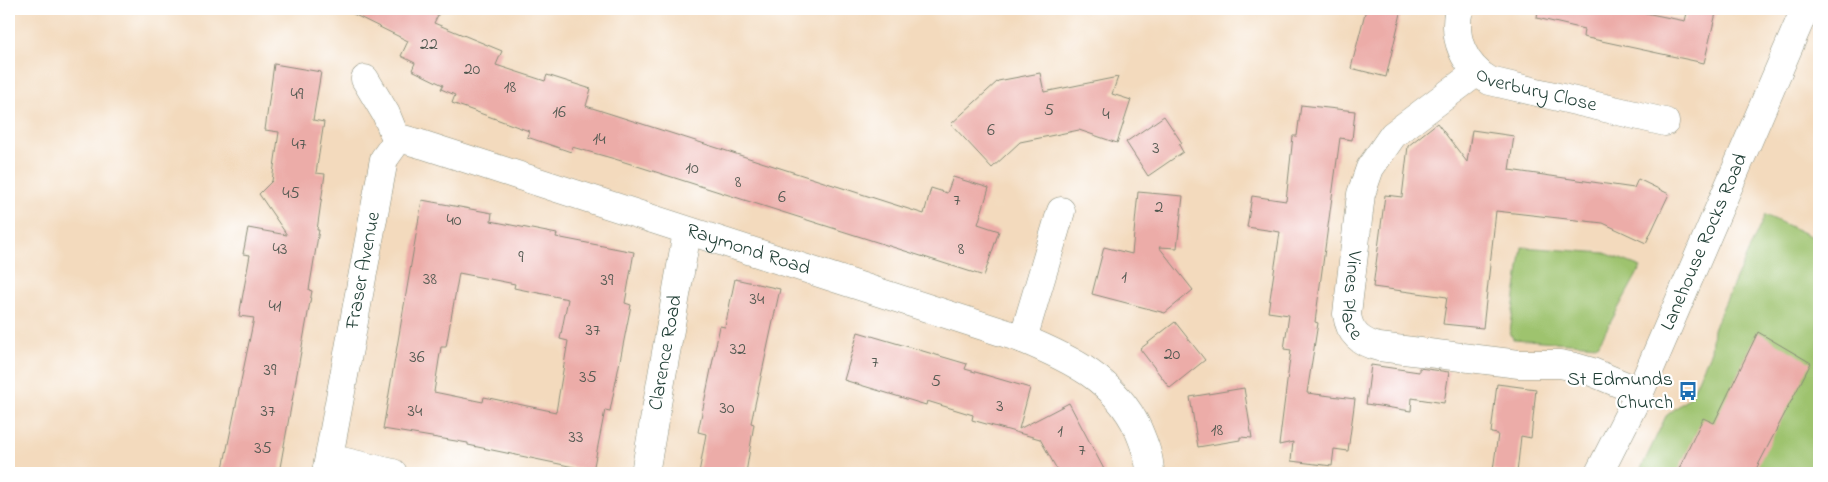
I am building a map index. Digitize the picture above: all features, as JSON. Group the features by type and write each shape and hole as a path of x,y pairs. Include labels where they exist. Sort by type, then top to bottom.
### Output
{"street":[{"name":"Overbury Close","path":"1459,9 1456,22 1459,43 1465,57 1477,72 1493,83 1665,122"},
{"name":"Lanehouse Rocks Road","path":"1599,473 1640,392 1805,9"},
{"name":"Vines Place","path":"1477,72 1394,135 1370,168 1361,194 1347,314 1351,329 1363,340 1379,347 1519,364 1560,364 1592,372 1640,392"},
{"path":"365,79 386,114 397,140"},
{"name":"Raymond Road","path":"397,140 411,141 687,232 1023,339 1066,358 1093,374 1120,398 1130,413 1144,442 1150,473"},
{"name":"Fraser Avenue","path":"327,466 384,158 397,140"},
{"path":"1023,339 1061,211"},
{"name":"Clarence Road","path":"645,473 687,232"},
{"path":"327,466 393,473"}],"green space":[{"path":"1765,215 1819,240 1819,473 1639,473 1666,416 1690,397 1711,351 1713,329"},
{"path":"1522,247 1605,253 1641,267 1598,345 1513,339 1510,332"}],"building":[{"path":"343,9 441,9 434,23 502,51 496,65 545,81 547,75 591,89 586,106 924,214 931,188 947,193 953,177 989,188 978,224 999,231 984,276 615,159 572,147 571,152 527,137 529,131 452,103 455,95 441,89 443,85 412,70 415,63 401,56 408,41"},
{"path":"1366,9 1402,9 1386,77 1351,68"},
{"path":"1538,9 1626,9 1685,21 1688,9 1717,9 1704,63 1583,37 1584,29 1537,18"},
{"path":"274,64 321,72 313,120 324,122 316,173 325,174 317,230 319,230 309,290 312,291 279,473 222,473 254,318 239,316 250,255 243,254 248,228 287,235 259,194 272,181 279,132 265,130"},
{"path":"1040,73 1044,92 1118,77 1112,94 1131,100 1117,143 1079,130 1020,142 992,168 951,124 998,81"},
{"path":"1301,105 1355,111 1352,140 1340,138 1315,322 1318,323 1307,393 1355,399 1348,451 1334,449 1332,466 1291,461 1293,442 1279,445 1291,350 1284,349 1289,315 1268,312 1280,232 1247,227 1252,196 1286,201 1293,136 1297,136"},
{"path":"1164,116 1182,143 1179,145 1183,152 1148,176 1126,142"},
{"path":"1437,123 1467,162 1472,130 1514,136 1509,170 1634,188 1638,179 1669,194 1646,243 1603,223 1496,211 1483,328 1443,324 1447,297 1373,287 1385,195 1402,197 1408,146"},
{"path":"1138,192 1183,196 1177,248 1159,247 1193,290 1165,313 1092,294 1104,247 1132,254"},
{"path":"422,200 492,213 491,221 557,234 556,237 634,252 625,303 631,305 610,411 605,410 593,471 468,445 468,443 383,429","holes":["459,273 515,284 514,288 568,299 560,339 568,341 556,412 484,397 483,402 434,392 441,347 446,347"]},
{"path":"735,279 780,289 751,423 754,424 746,473 699,473 706,434 698,432 720,326 725,327"},
{"path":"1175,322 1205,360 1170,388 1140,349"},
{"path":"858,332 967,364 965,369 1030,388 1019,429 1069,403 1106,473 1059,473 1040,439 972,420 973,415 927,401 926,405 844,380"},
{"path":"1758,332 1811,363 1754,473 1677,473 1703,418 1714,423"},
{"path":"1371,365 1419,372 1419,368 1449,372 1444,403 1412,398 1411,411 1366,404"},
{"path":"1497,384 1536,389 1531,438 1521,436 1517,473 1493,470 1498,434 1491,433"},
{"path":"1244,388 1252,438 1240,437 1240,440 1198,447 1190,397"}],"place":[{"name":"St Edmunds Church","path":"1688,391"}]}
